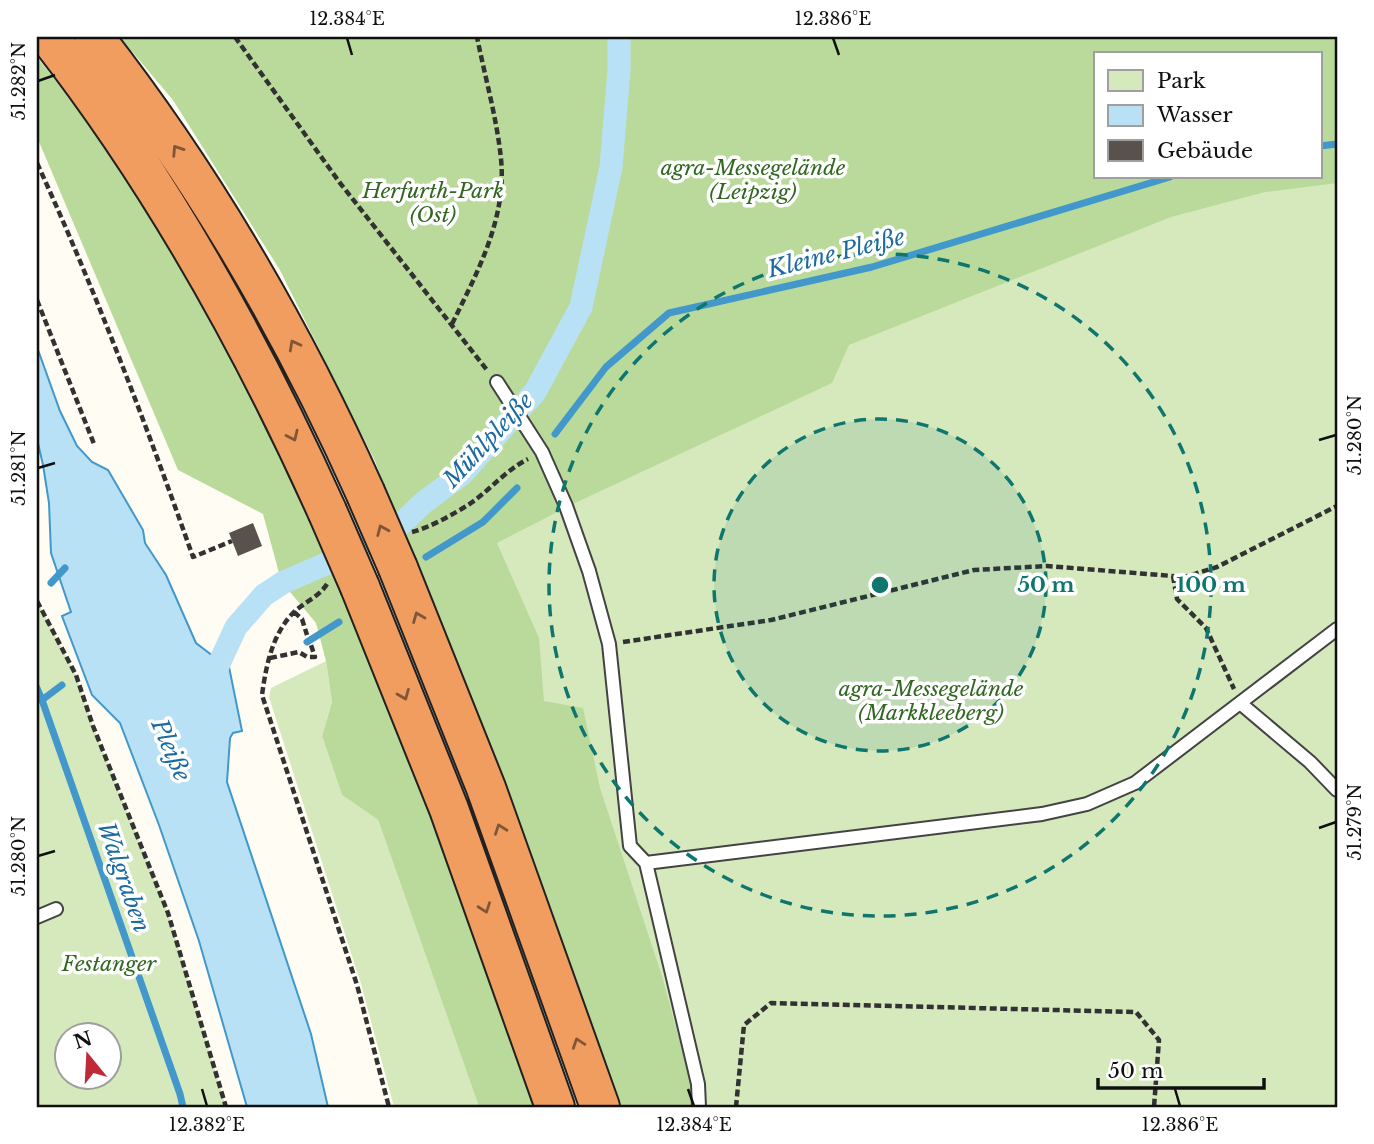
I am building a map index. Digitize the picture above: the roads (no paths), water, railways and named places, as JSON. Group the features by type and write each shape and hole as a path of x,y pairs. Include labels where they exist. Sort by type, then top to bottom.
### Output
{"highway":[{"path":"78,46 164,129 229,229 320,394 365,492 403,550 600,1107"},
{"path":"78,46 127,145 192,247 243,337 293,434 327,511 346,581 449,809 555,1107"}],"lane":[{"path":"497,382 542,452 566,506 589,571 609,644 630,846 646,863 698,1084 699,1107"},
{"path":"646,863 1042,814 1087,804 1135,783 1337,629"},
{"path":"1240,703 1310,762 1337,790"},
{"path":"37,917 56,909"}],"water":[{"name":"Pleiße","path":"37,347 60,411 77,446 92,462 108,470 143,530 145,543 166,575 196,643 213,656 216,650 231,656 228,662 242,731 233,733 230,738 227,782 311,1034 328,1107 247,1107 199,941 159,825 120,723 92,695 62,616 71,612 51,553 49,503 37,439"}],"waterway":[{"name":"Mühlpleiße","path":"211,681 236,627 264,595 284,582 328,563 400,525 423,503 462,474 535,392 581,307 611,167 619,37"},
{"name":"Kleine Pleiße","path":"1322,146 1337,144"},
{"name":"Kleine Pleiße","path":"555,434 606,367 669,313 872,267 1167,178"},
{"name":"Kleine Pleiße","path":"426,557 483,522 517,488"},
{"path":"51,583 65,568"},
{"name":"Kleine Pleiße","path":"307,642 339,622"},
{"name":"Walgraben","path":"62,685 42,700 183,1107"},
{"name":"Walgraben","path":"37,688 42,700"}],"park label":[{"name":"agra-Messegelände (Leipzig)","path":"753,180"},
{"name":"Herfurth-Park (Ost)","path":"433,203"},
{"name":"agra-Messegelände (Markkleeberg)","path":"931,701"},
{"name":"Festanger","path":"109,964"}]}
